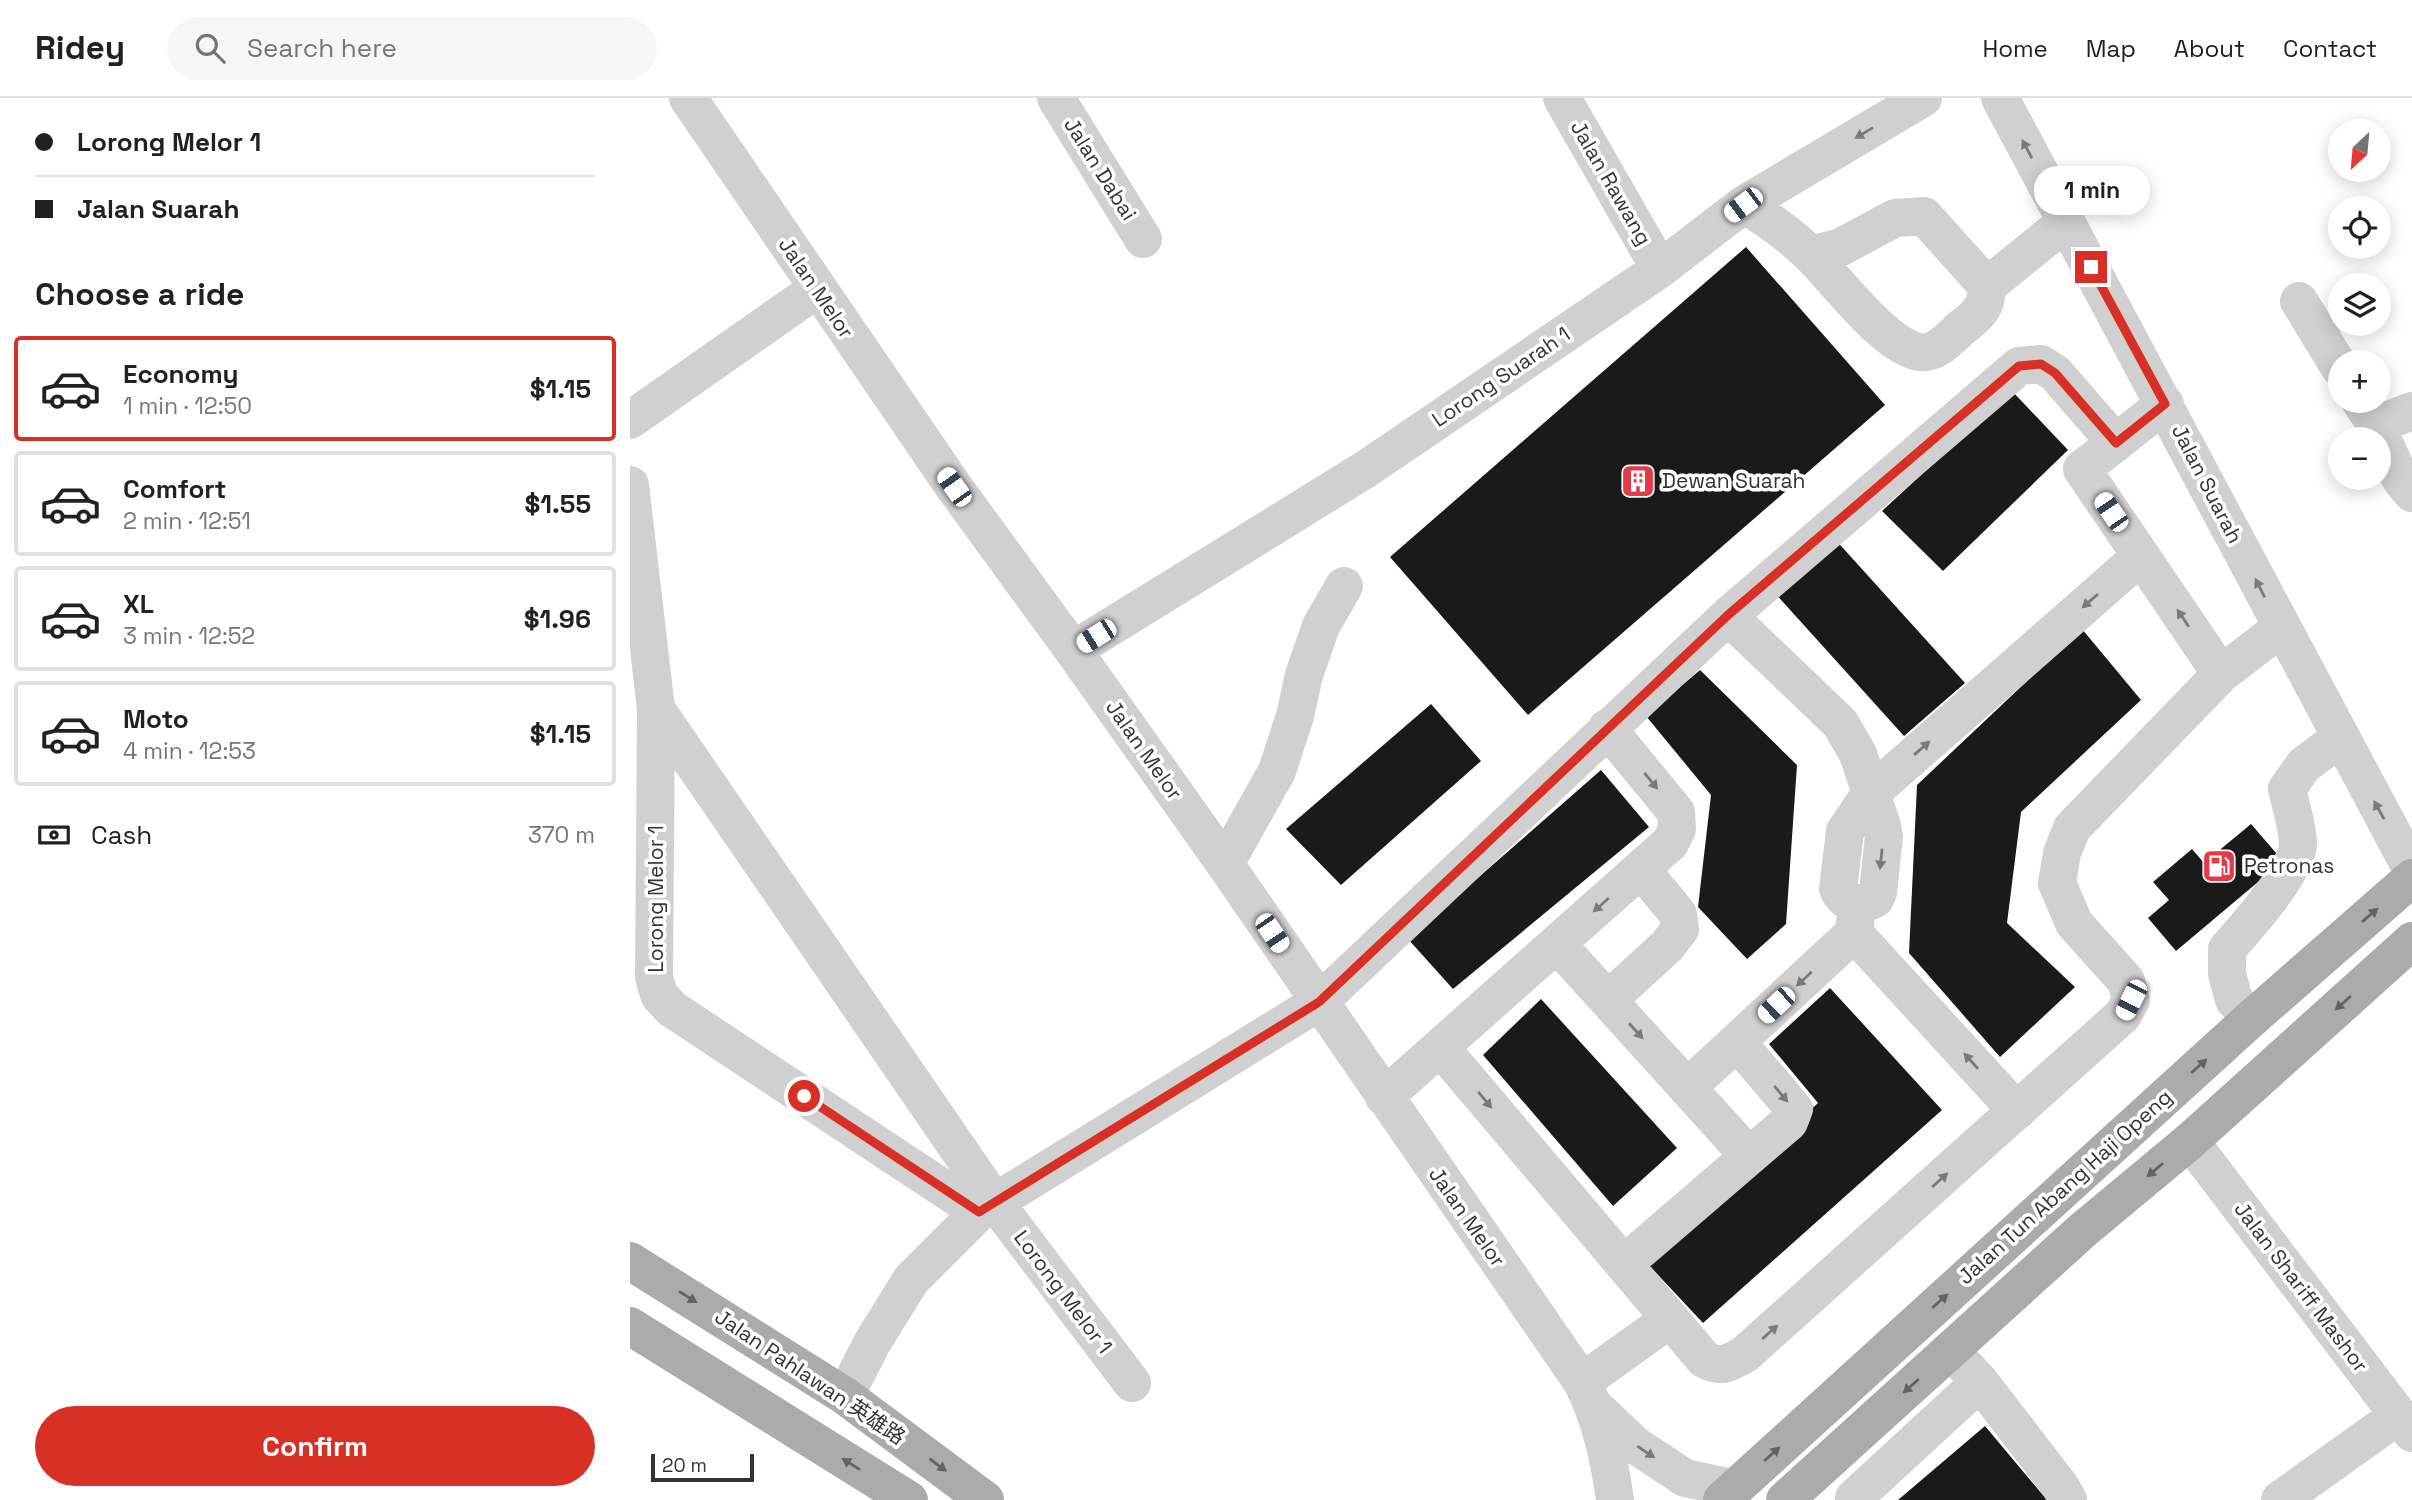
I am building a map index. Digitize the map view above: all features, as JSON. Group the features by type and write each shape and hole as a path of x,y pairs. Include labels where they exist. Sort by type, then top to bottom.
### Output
{"main road":[{"name":"Jalan Tun Abang Haji Openg","path":"1727,1494 2252,1018 2412,878"},
{"path":"1785,1500 2083,1230 2190,1141 2412,940"},
{"name":"Jalan Pahlawan 英雄路","path":"630,1261 845,1396 985,1500"},
{"path":"630,1326 909,1500"}],"street":[{"name":"Jalan Melor","path":"688,98 954,487 1225,864 1588,1394 1636,1445 1685,1478 1727,1494"},
{"name":"Jalan Dabai","path":"1056,98 1143,239"},
{"name":"Jalan Rawang","path":"1562,98 1660,268"},
{"name":"Lorong Suarah 1","path":"1073,650 1366,469 1660,268 1743,205 1923,98"},
{"name":"Jalan Suarah","path":"2000,98 2412,870"},
{"path":"1743,205 1765,216 1811,256 1894,341 1921,353 1936,350 1977,315 1987,302 1987,286 1924,216 1895,218 1841,247 1811,256"},
{"path":"1987,286 2066,222"},
{"path":"630,419 817,289"},
{"path":"2299,301 2329,350"},
{"path":"845,1396 872,1343 911,1280 986,1206 1319,1002 1728,615 2019,366 2041,364 2055,373 2116,443"},
{"path":"2165,404 2082,469 2221,674"},
{"path":"2391,412 2412,411"},
{"path":"2368,413 2401,480 2412,494"},
{"name":"Lorong Melor 1","path":"630,485 656,709 654,977 659,995 672,1009 986,1206"},
{"path":"1871,793 2141,556"},
{"path":"1225,864 1277,771 1296,716 1304,675 1321,626 1345,586"},
{"path":"1687,1088 1737,1042 1856,918 1862,904 1875,899 1884,836 1858,754 1840,723 1728,615"},
{"path":"1441,1048 1704,1359 1713,1364 1726,1365 1745,1354 2123,1015 2131,1000 2126,981 2074,923 2057,883 2062,853 2073,828 2221,674 2281,628"},
{"name":"Lorong Melor 1","path":"656,709 986,1206 1132,1383"},
{"path":"1384,1097 1670,843 1677,829 1676,812 1607,728"},
{"path":"2252,1018 2234,1000 2227,974 2227,948 2255,918 2286,875 2299,845 2287,789 2304,765 2340,738"},
{"path":"1608,1000 1667,946 1680,929 1678,914 1641,869"},
{"path":"1856,918 2017,1111"},
{"path":"1557,944 1749,1156"},
{"path":"1624,1264 1789,1122 1794,1109 1737,1042"},
{"name":"Jalan Shariff Mashor","path":"2190,1141 2406,1424"},
{"path":"1588,1394 1671,1319"},
{"path":"1950,1350 1980,1382 2068,1500"},
{"path":"1824,1465 1855,1499 1980,1382"},
{"name":"Jalan Melor","path":"1588,1394 1610,1462 1615,1500"},
{"path":"2280,1500 2406,1424"}],"building":[{"name":"Dewan Suarah","path":"1746,247 1885,405 1528,715 1390,557"},
{"path":"2012,391 2068,450 1943,571 1882,511"},
{"path":"1833,537 1965,683 1904,736 1773,591"},
{"path":"2082,629 2141,700 2021,812 2007,923 2075,987 2000,1057 1909,953 1917,785"},
{"path":"1700,670 1797,765 1786,924 1747,959 1698,907 1711,795 1646,716"},
{"path":"1431,704 1481,761 1341,885 1286,829"},
{"path":"1601,770 1649,827 1453,989 1408,939"},
{"path":"2251,824 2283,861 2176,951 2148,918 2169,900 2153,882 2192,849 2204,863"},
{"path":"1830,988 1942,1110 1703,1323 1645,1261 1818,1103 1769,1044"},
{"path":"1541,999 1677,1148 1613,1206 1483,1055"},
{"path":"1985,1426 2047,1500 1898,1500"}],"place":[{"name":"Dewan Suarah","path":"1638,481"},
{"name":"Petronas","path":"2219,866"}],"route":[{"path":"804,1096 979,1212 1319,1002 1728,615 2019,366 2041,364 2055,373 2116,443 2165,404 2091,267"}]}
